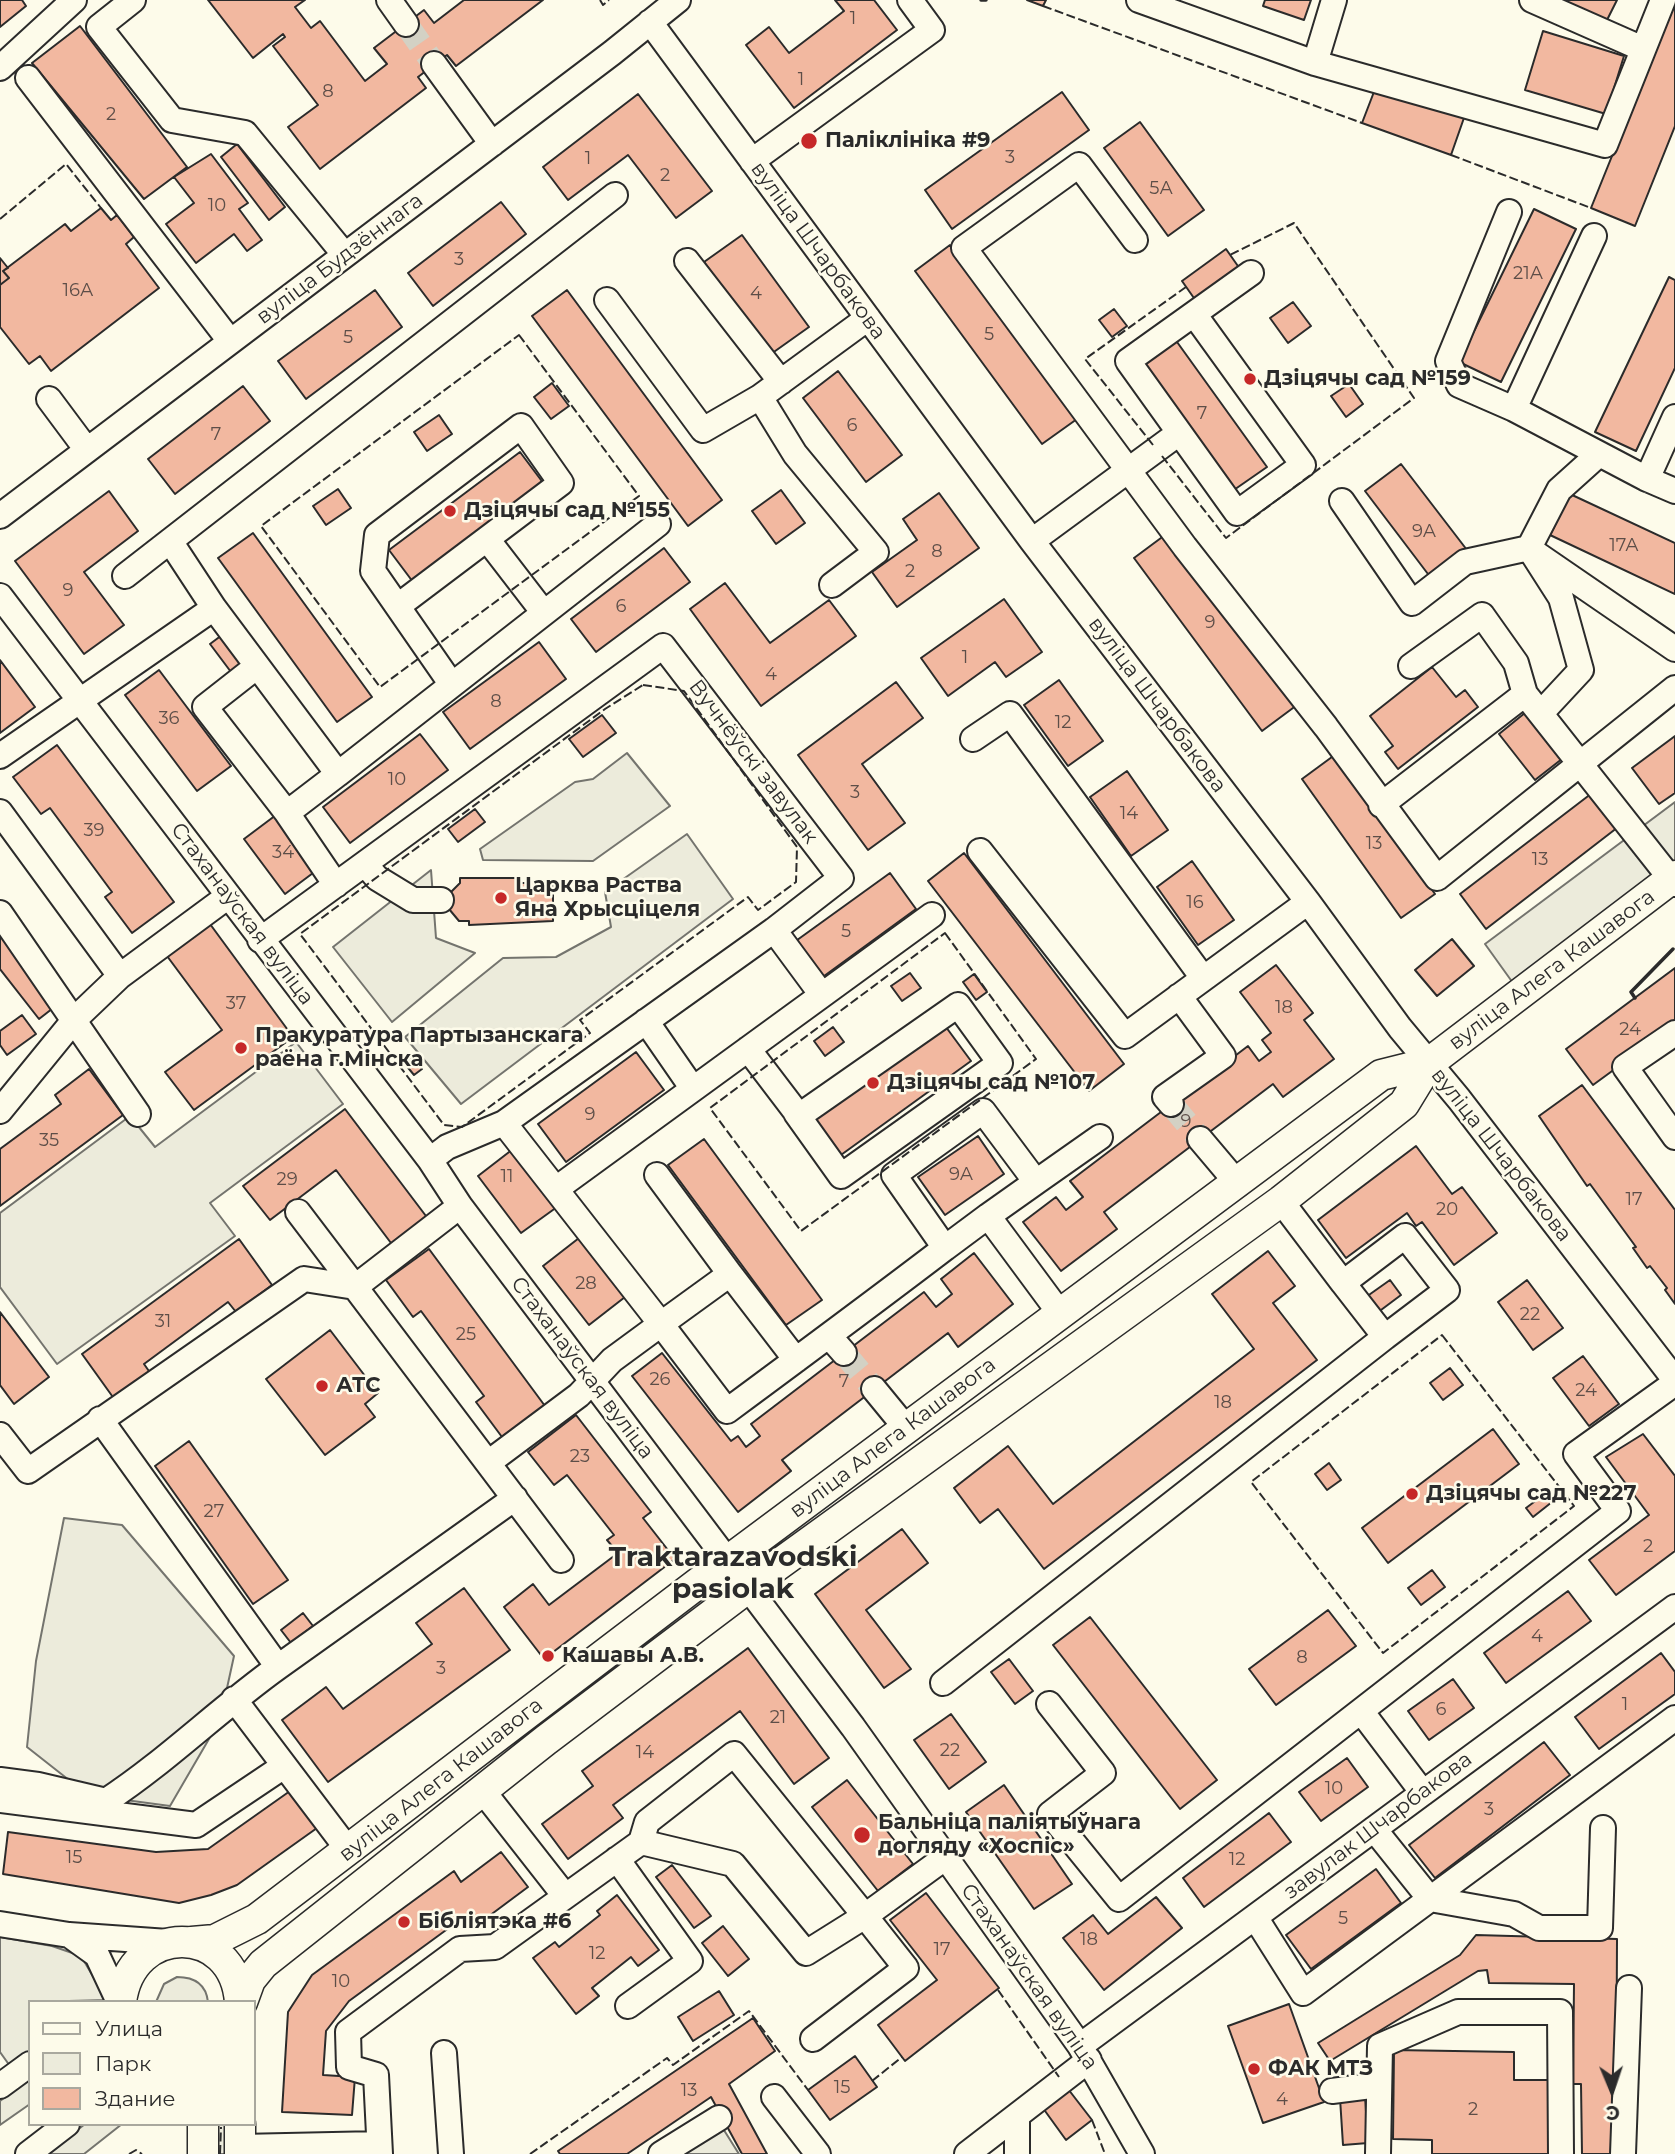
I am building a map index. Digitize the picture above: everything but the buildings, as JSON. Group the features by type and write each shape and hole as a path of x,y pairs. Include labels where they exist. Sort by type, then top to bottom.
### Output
{"main road":[{"name":"вуліца Алега Кашавога","path":"242,2000 250,1980 263,1964 477,1795 748,1587 1281,1201 1404,1104 1429,1063 1674,880"},
{"name":"вуліца Алега Кашавога","path":"120,2000 124,1980 134,1963 149,1950 180,1942 215,1940 246,1925 349,1851 1059,1312 1238,1184 1381,1075 1429,1063"},
{"path":"452,1772 477,1795"},
{"path":"180,1942 220,1956 228,1965 239,1988 241,2000"},
{"path":"203,2126 203,2154"}],"street":[{"path":"0,68 46,9 74,0"},
{"path":"133,0 99,27 172,120 245,133 344,254"},
{"path":"389,0 406,24"},
{"name":"вуліца Будзённага","path":"0,516 678,0"},
{"path":"752,161 932,30 910,0"},
{"path":"1139,0 1315,64 1605,145 1663,0"},
{"path":"1315,64 1334,0"},
{"path":"1532,0 1643,49"},
{"name":"вуліца Шчарбакова","path":"650,22 1032,541 1308,902 1400,1028 1667,1354 1675,1382"},
{"path":"434,64 492,144"},
{"path":"28,78 230,341"},
{"path":"1135,240 1079,165 964,248 1128,470 1326,727 1437,878 1582,765 1675,688"},
{"path":"125,576 615,195"},
{"path":"1509,212 1448,361 1459,385 1514,409 1647,480 1675,491"},
{"path":"1514,409 1594,236"},
{"path":"687,261 781,382"},
{"path":"1194,314 1303,465 1237,513 1128,361 1251,273"},
{"path":"607,300 704,430 760,397 868,318"},
{"path":"760,397 795,454 876,552 832,585"},
{"path":"50,399 87,450"},
{"path":"1647,480 1675,417"},
{"path":"398,606 561,483 521,426 377,535 373,571 452,685"},
{"path":"1032,541 1179,432"},
{"path":"1529,548 1559,490 1599,454"},
{"path":"1342,501 1412,603 1465,562 1529,548 1675,649"},
{"path":"288,813 658,524"},
{"path":"487,539 544,613"},
{"path":"170,541 256,667 338,774"},
{"path":"1529,548 1561,598 1581,670 1541,713"},
{"name":"Стаханаўская вуліца","path":"0,596 430,1160 460,1206 748,1587 946,1857 1085,2053 1142,2154"},
{"path":"0,756 215,608"},
{"path":"1411,666 1482,615 1516,663 1525,694 1674,880"},
{"name":"Вучнёўскі завулак","path":"260,940 663,646 841,877 774,930 504,1123 447,1147 430,1160"},
{"path":"256,667 205,707 288,813 336,885"},
{"path":"1381,805 1525,694"},
{"path":"973,739 1010,713 1203,978"},
{"path":"0,812 120,976"},
{"path":"980,851 1125,1036 1308,902"},
{"path":"365,864 377,878 412,900 441,900"},
{"path":"0,1111 75,1019 120,976 227,897"},
{"path":"0,914 138,1114"},
{"path":"555,1189 932,915"},
{"path":"774,930 822,995"},
{"path":"1171,1104 1165,1097 1223,1056 1179,996"},
{"path":"748,1049 841,1176 1000,1063 958,1005 799,1116 796,1113"},
{"path":"646,1021 693,1089"},
{"path":"1675,1033 1625,1067 1675,1137"},
{"path":"945,1248 894,1175 905,1167 983,1111 1036,1182"},
{"path":"504,1123 727,1411 796,1360 836,1345 945,1248 1100,1137"},
{"path":"1200,1139 1238,1184"},
{"path":"657,1175 796,1360"},
{"path":"1281,1201 1385,1337"},
{"path":"0,1435 28,1471 304,1279 355,1287 460,1206"},
{"path":"298,1212 561,1560"},
{"path":"988,1216 1059,1312"},
{"path":"943,1683 1447,1290 1405,1236 1343,1283"},
{"path":"488,1463 593,1382 612,1360 730,1274"},
{"path":"1049,1704 1103,1773 1050,1814 1119,1899 1618,1511 1576,1454 1675,1382"},
{"path":"874,1389 906,1428"},
{"path":"100,1419 278,1667"},
{"path":"0,1780 29,1783 106,1801 145,1775 234,1699 514,1498"},
{"name":"завулак Шчарбакова","path":"967,2154 1017,2117 1085,2053 1255,1917 1675,1607"},
{"path":"234,1699 349,1851"},
{"path":"1362,1711 1423,1793"},
{"path":"1255,1917 1303,1993 1675,1718"},
{"path":"240,2142 380,2149 376,2075 349,2067 348,2032 460,1949 495,1947 641,1842 647,1822 734,1754 906,1968 813,2039"},
{"path":"0,1800 196,1825 284,1766"},
{"path":"477,1795 565,1896"},
{"path":"1374,1829 1430,1899 1514,1914 1539,1928 1600,1928 1604,1828"},
{"path":"641,1842 733,1864 806,1953 865,1916 946,1857"},
{"path":"617,1859 690,1961 628,2006"},
{"path":"0,1924 69,1935 180,1942"},
{"path":"69,1935 97,1955 120,2000"},
{"path":"1623,2154 1629,1989"},
{"path":"1378,2154 1380,2046 1458,2012 1560,2012 1561,2154"},
{"path":"444,2053 451,2154"},
{"path":"0,2086 28,2065"},
{"path":"1332,2091 1379,2085"},
{"path":"774,2097 818,2154"},
{"path":"1017,2117 1017,2154"},
{"path":"661,2154 719,2118"},
{"path":"28,2154 64,2126"}],"green space":[{"path":"627,753 670,806 593,861 483,860 480,849 575,782 593,779"},
{"path":"1675,802 1675,860 1513,983 1485,944"},
{"path":"687,834 733,899 461,1104 405,1037 503,958 556,957 611,927 605,892"},
{"path":"431,870 436,938 475,953 392,1022 333,947"},
{"path":"296,1042 343,1104 210,1203 235,1236 57,1364 0,1287 0,1213 130,1116 155,1147"},
{"path":"64,1518 122,1525 234,1656 220,1720 170,1806 88,1795 27,1747 36,1661"},
{"path":"0,1937 52,1946 81,1956 107,2000 28,2000 28,2054 10,2066 0,2052"},
{"path":"177,1977 189,1978 202,1986 208,2000 157,2000 164,1984"},
{"path":"28,2080 28,2105 0,2125 0,2101"},
{"path":"82,2126 119,2126 84,2154 47,2154"},
{"path":"215,2126 228,2126 228,2154 215,2154"},
{"path":"722,2127 739,2154 685,2153"}],"tunnel":[{"path":"406,24 434,64"},
{"path":"1171,1104 1200,1139"},
{"path":"844,1353 874,1389"}],"fence":[{"path":"600,0 603,5 609,0"},
{"path":"1043,6 1362,123"},
{"path":"1451,155 1591,208"},
{"path":"0,219 66,164 101,208"},
{"path":"1162,456 1226,538 1414,398 1294,223 1230,255"},
{"path":"1153,445 1085,359 1186,287"},
{"path":"519,335 639,496 380,687 261,526 519,335"},
{"path":"643,685 684,691 797,847 796,882 758,910 748,897 580,1020 590,1033 462,1127 444,1125 300,934 605,709 643,685"},
{"path":"945,933 1036,1059 801,1231 710,1108 945,933"},
{"path":"1442,1335 1574,1506 1383,1653 1251,1482 1442,1335"},
{"path":"998,1990 1059,2077"},
{"path":"530,2154 667,2058 673,2065 749,2011 808,2090"},
{"path":"872,2081 902,2057"},
{"path":"1092,2120 1105,2154"},
{"path":"220,2154 221,2127"},
{"path":"129,2154 136,2150 142,2154"}],"wall":[{"path":"981,0 986,0"},
{"path":"1635,998 1631,992 1673,949"}],"place":[{"name":"Паліклініка #9","path":"809,141"},
{"name":"Дзіцячы сад №159","path":"1250,379"},
{"name":"Дзіцячы сад №155","path":"450,511"},
{"name":"Царква Раства Яна Хрысціцеля","path":"501,898"},
{"name":"Пракуратура Партызанскага раёна г.Мінска","path":"241,1048"},
{"name":"Дзіцячы сад №107","path":"873,1083"},
{"name":"АТС","path":"322,1386"},
{"name":"Дзіцячы сад №227","path":"1412,1494"},
{"name":"Кашавы А.В.","path":"548,1656"},
{"name":"Бальніца паліятыўнага догляду «Хоспіс»","path":"862,1835"},
{"name":"Бібліятэка #6","path":"404,1922"},
{"name":"ФАК МТЗ","path":"1254,2069"}],"district":[{"name":"Traktarazavodski pasiolak","path":"733,1574"}]}
